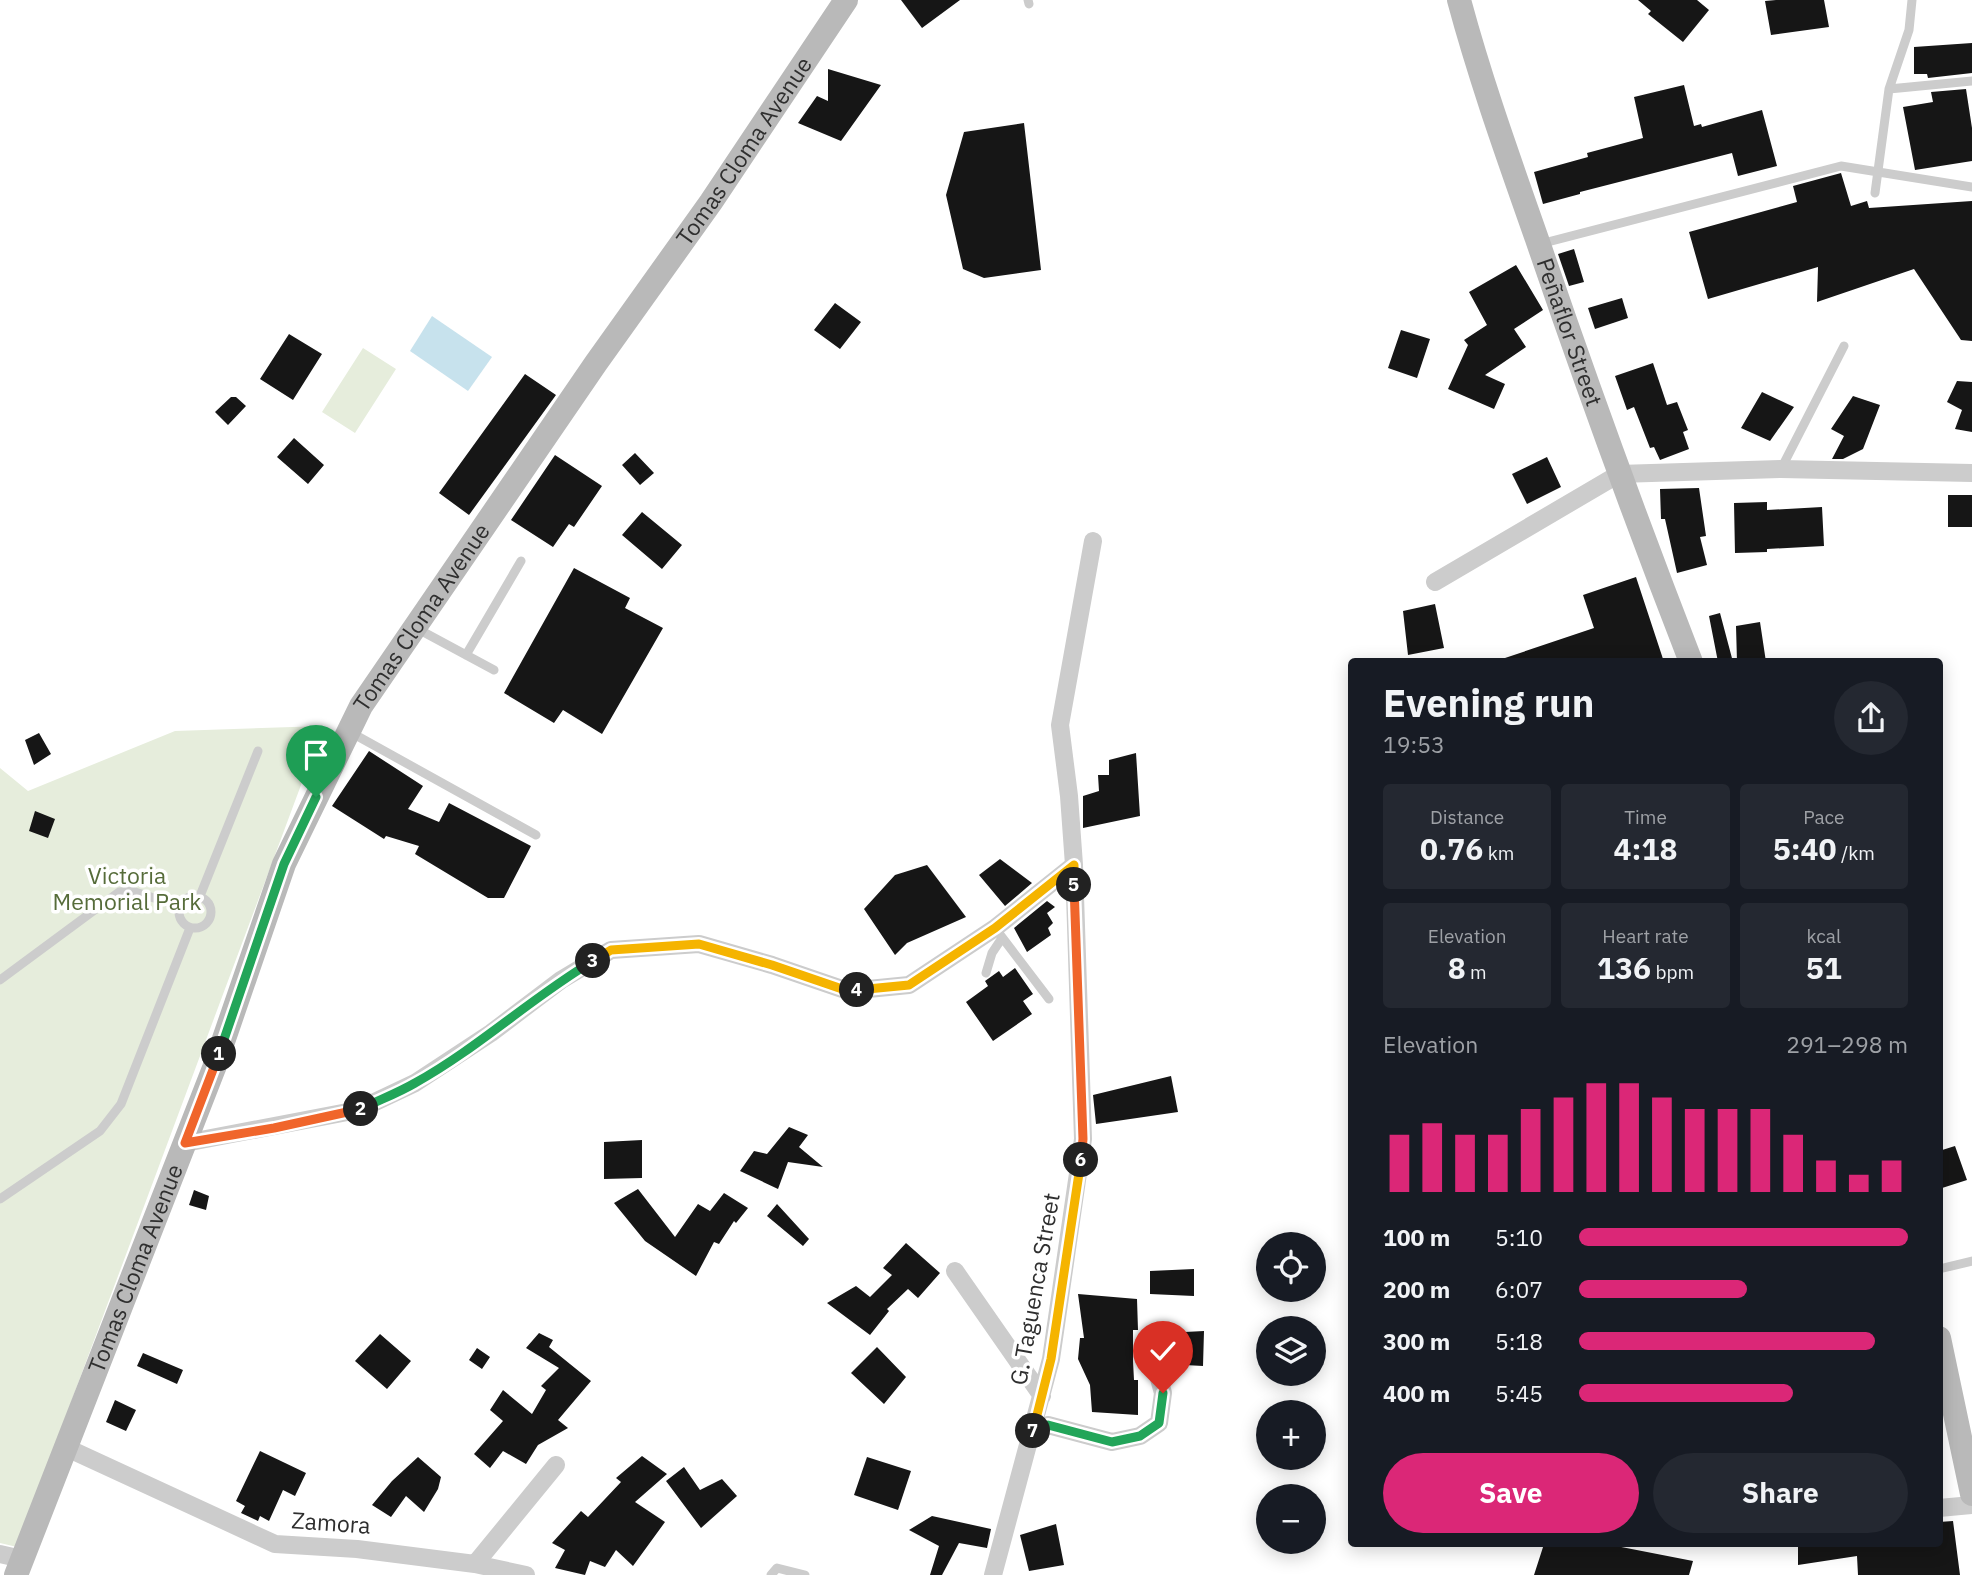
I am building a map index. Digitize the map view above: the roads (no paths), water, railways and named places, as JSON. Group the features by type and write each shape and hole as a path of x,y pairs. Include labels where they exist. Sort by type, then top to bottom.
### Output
{"main road":[{"name":"Tomas Cloma Avenue","path":"13,1563 67,1448 127,1287 214,1068 284,864 361,706 596,363 711,202 846,0"},
{"name":"Peñaflor Street","path":"1459,0 1475,61 1538,244 1619,474 1689,658"},
{"path":"1943,1357 1972,1494"}],"street":[{"path":"1435,582 1619,474 1781,469 1972,473"},
{"name":"G. Taguenca Street","path":"993,1575 1051,1359 1083,1139 1074,865 1060,725 1093,541"},
{"path":"185,1143 358,1110 415,1083 491,1033 561,980 611,950 699,944 848,991 909,985 999,933 1074,865"},
{"path":"955,1271 1042,1396"},
{"path":"1032,1433 1048,1425 1112,1442 1140,1436 1159,1423 1163,1393 1152,1353"},
{"name":"Zamora","path":"67,1448 275,1544 358,1549 475,1564 526,1575"},
{"path":"475,1564 556,1465"},
{"path":"1943,1508 1972,1505"}],"lane":[{"path":"1875,193 1889,89 1909,30 1912,0"},
{"path":"1889,89 1972,81"},
{"path":"1538,244 1842,166 1972,187"},
{"path":"1781,469 1844,346"},
{"path":"466,655 521,561"},
{"path":"415,627 494,670"},
{"path":"349,731 536,835"},
{"path":"200,896 258,751"},
{"path":"0,980 119,892 132,891 179,906"},
{"path":"191,896 200,896 208,902 212,912 209,922 201,928 190,928 183,924 178,916 179,906 191,896"},
{"path":"0,1199 100,1131 121,1104 190,928"},
{"path":"986,973 999,933"},
{"path":"999,933 1049,999"},
{"path":"1943,1268 1972,1261"},
{"path":"771,1575 777,1568 806,1575"}],"water":[{"path":"432,316 492,357 468,391 410,351"}],"park label":[{"name":"Victoria Memorial Park","path":"127,889"}]}
